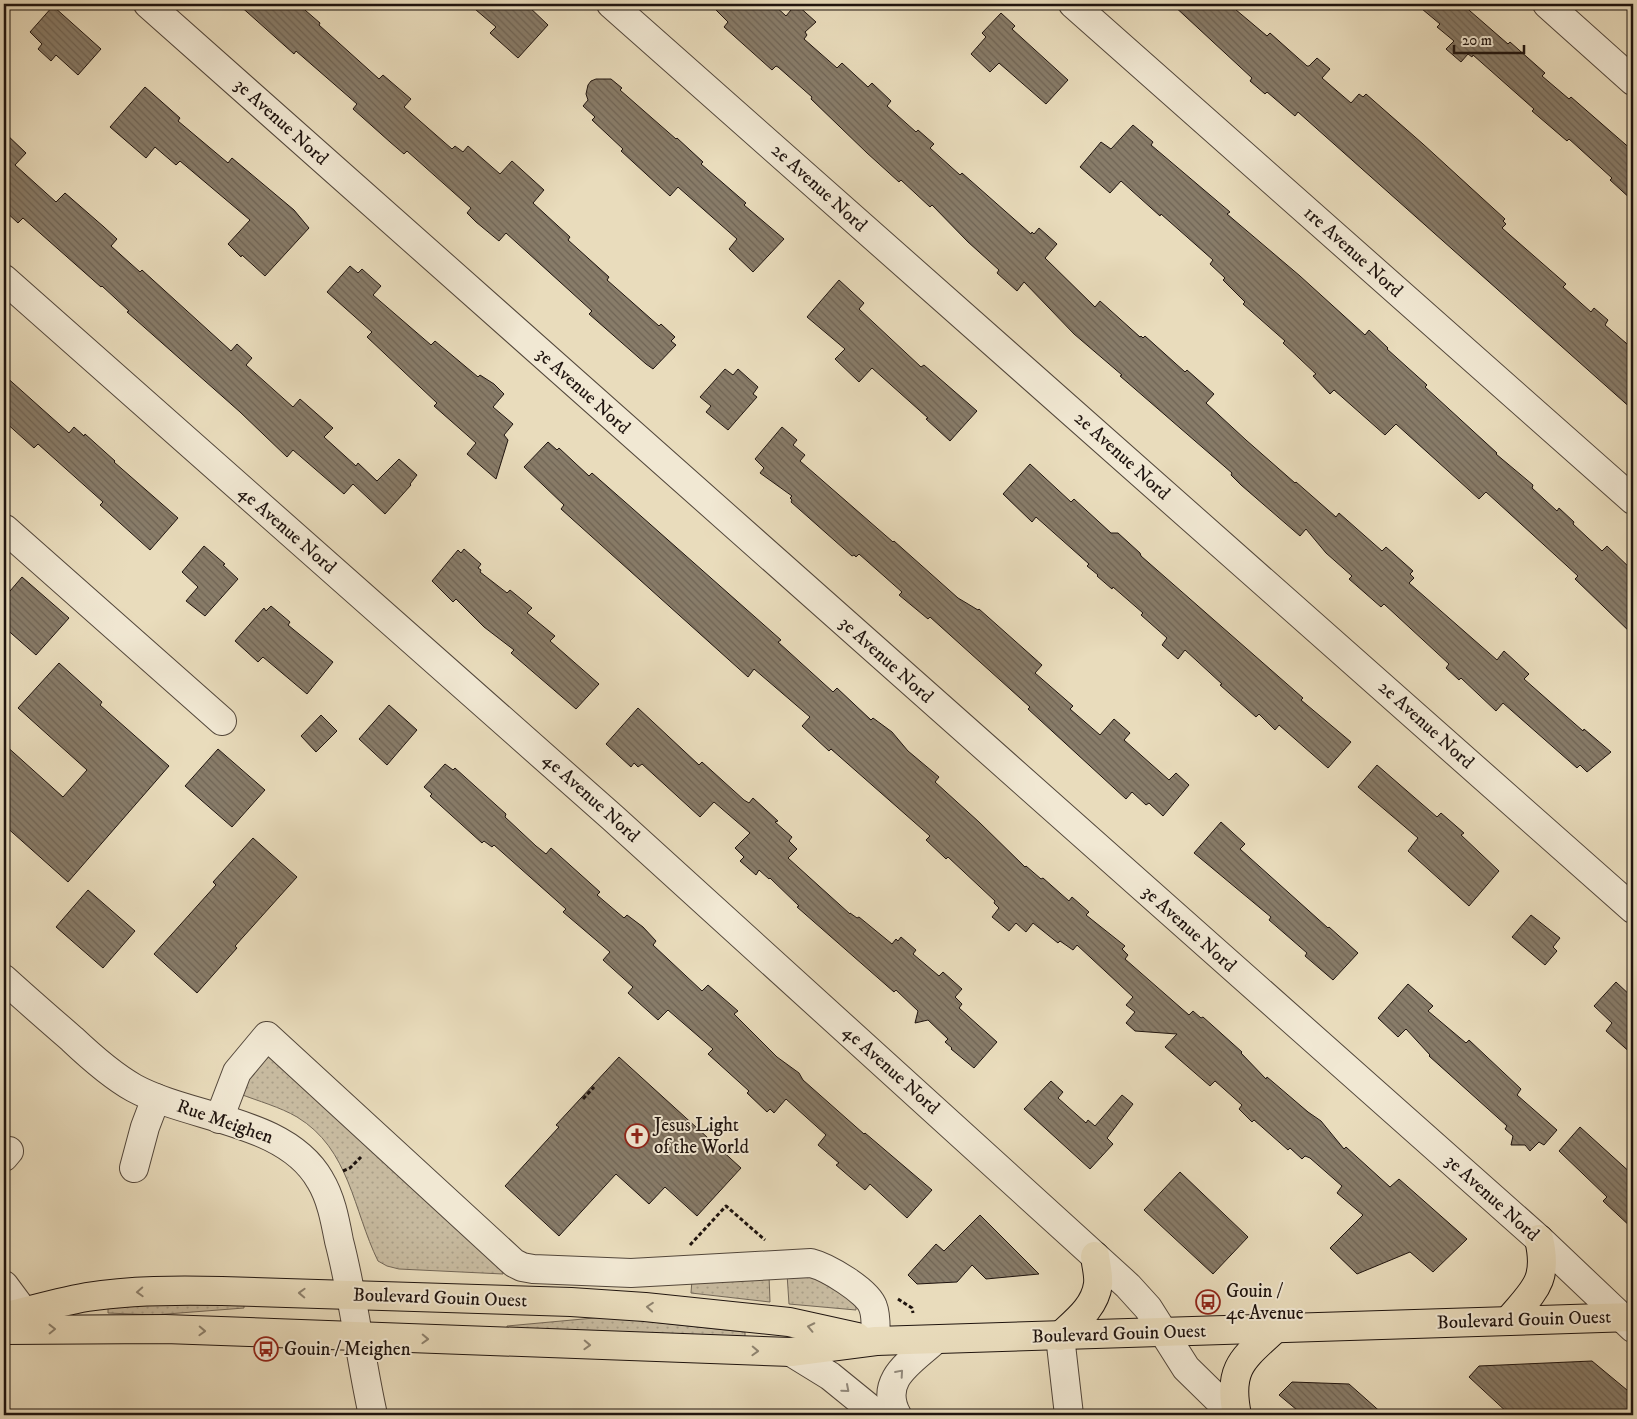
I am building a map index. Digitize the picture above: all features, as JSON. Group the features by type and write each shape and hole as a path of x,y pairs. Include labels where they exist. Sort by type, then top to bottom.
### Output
{"main road":[{"path":"1508,1321 1536,1288 1540,1280 1543,1263 1539,1239"},
{"path":"1060,1336 1084,1313 1091,1303 1098,1286 1095,1256"},
{"name":"Boulevard Gouin Ouest","path":"14,1315 84,1298 139,1292 201,1290 531,1301 645,1307 789,1322 876,1341"},
{"name":"Boulevard Gouin Ouest","path":"4,1330 157,1329 791,1352 876,1341 934,1341 1508,1321 1630,1321"},
{"path":"1236,1415 1234,1394 1236,1374 1243,1360 1276,1328"}],"street":[{"name":"3e Avenue Nord","path":"148,4 1630,1321"},
{"name":"2e Avenue Nord","path":"612,4 1633,908"},
{"name":"1re Avenue Nord","path":"1073,4 1633,500"},
{"path":"1547,4 1633,81"},
{"name":"4e Avenue Nord","path":"4,279 613,818 1095,1256 1142,1302 1186,1368 1236,1415"},
{"path":"8,526 222,721"},
{"name":"Rue Meighen","path":"4,979 106,1069 134,1088 156,1098 276,1139 299,1154 311,1166 326,1193 342,1250 363,1372 373,1415"},
{"path":"218,1119 237,1072 267,1036 506,1257 522,1267 631,1273 811,1263 826,1268 839,1276 870,1301 875,1313 876,1341"},
{"path":"134,1168 145,1127 156,1098"},
{"path":"531,1301 533,1268"},
{"path":"4,1285 14,1315"},
{"path":"1060,1336 1069,1415"},
{"path":"896,1415 890,1394 893,1382 904,1368 934,1341"},
{"path":"791,1352 830,1376 878,1415"}],"path":[{"path":"583,1099 594,1087"},
{"path":"337,1174 350,1168 364,1153"},
{"path":"686,1249 726,1206 769,1243"}],"shaded area":[{"path":"268,1049 503,1265 503,1274 399,1269 378,1261 339,1163 315,1130 290,1113 240,1094 247,1075"},
{"path":"815,1273 856,1305 856,1310 789,1304 787,1274"},
{"path":"769,1276 770,1302 691,1293 692,1280"},
{"path":"195,1304 244,1305 244,1308 154,1315 108,1313 108,1307"},
{"path":"605,1317 745,1332 745,1337 507,1328 507,1326"}],"building":[{"path":"238,4 298,4 379,79 383,75 411,99 404,107 452,149 455,146 463,152 468,146 500,174 512,161 544,190 533,203 570,237 568,240 609,277 607,280 659,326 661,324 675,337 671,341 676,345 653,369 646,364 589,314 592,311 506,233 499,241 476,222 467,213 471,208 407,151 404,154 390,142 353,109 357,104 296,51 294,54"},
{"path":"469,4 526,4 548,25 518,58 490,33 496,27"},
{"path":"710,4 773,4 786,16 796,4 816,22 805,32 807,35 804,39 837,68 842,63 868,87 872,83 891,101 887,106 916,132 918,130 934,144 930,148 960,175 962,173 1031,234 1032,232 1034,234 1039,228 1057,244 1045,258 1095,307 1100,301 1140,337 1143,338 1145,336 1185,372 1187,370 1214,394 1206,403 1246,440 1336,517 1339,513 1382,551 1386,547 1413,571 1410,574 1414,578 1409,583 1497,660 1504,651 1529,674 1524,679 1583,731 1584,729 1611,752 1587,772 1580,765 1577,768 1503,703 1496,711 1461,678 1459,680 1446,668 1449,664 1384,604 1381,607 1349,579 1352,576 1326,553 1306,529 1300,536 1241,485 1231,475 1232,473 1074,334 1024,282 1017,291 997,273 999,270 932,205 930,207 901,180 899,182 811,99 812,97 778,67 776,66 772,70 724,27 728,22"},
{"path":"1172,4 1229,4 1267,36 1270,33 1307,66 1317,58 1330,69 1322,78 1351,103 1359,94 1363,97 1366,94 1423,144 1505,219 1503,221 1506,224 1502,228 1566,284 1563,287 1591,312 1594,308 1608,320 1605,325 1633,349 1633,410 1298,112 1295,116 1267,92 1265,94 1250,81 1252,78"},
{"path":"1416,4 1462,4 1508,44 1510,42 1545,73 1542,76 1569,99 1571,97 1633,151 1633,201 1610,180 1612,178 1569,139 1567,141 1532,111 1534,109 1473,55 1472,57 1468,54 1461,62 1446,49 1454,41 1437,27 1440,24"},
{"path":"53,6 101,49 78,75 56,55 51,61 38,49 42,44 30,32"},
{"path":"1001,13 1015,26 1012,29 1068,80 1046,104 999,63 990,72 971,54 986,37 982,33"},
{"path":"596,79 611,79 622,88 620,90 677,138 703,162 701,164 746,203 744,205 784,239 753,272 729,249 737,239 678,187 670,196 621,151 623,149 592,120 595,117 583,106 588,100 586,94 588,85"},
{"path":"145,87 180,118 178,121 228,163 232,158 294,210 309,228 265,276 228,244 250,220 180,161 176,165 155,147 146,158 110,127"},
{"path":"1133,125 1153,142 1151,145 1230,212 1227,214 1300,276 1365,335 1369,330 1427,385 1425,387 1496,454 1533,485 1532,488 1557,511 1559,508 1602,551 1607,546 1633,571 1633,635 1575,579 1578,576 1486,492 1479,499 1396,424 1385,435 1334,390 1330,394 1313,376 1316,374 1283,343 1285,341 1243,304 1245,302 1223,280 1225,278 1210,264 1213,260 1161,214 1160,216 1121,181 1110,193 1080,167 1101,142 1111,149"},
{"path":"4,132 26,153 15,165 56,202 65,193 117,239 111,246 140,272 142,270 231,351 237,344 252,358 246,365 293,407 300,399 333,428 324,437 356,466 358,463 377,481 399,459 417,475 411,485 385,514 353,484 344,494 293,450 287,457 240,412 127,312 129,311 102,286 23,218 18,223 4,210"},
{"path":"350,266 358,273 362,269 381,286 373,295 431,345 435,341 478,377 480,375 494,384 504,394 493,407 513,424 504,435 508,440 496,479 467,454 476,443 434,406 437,403 367,337 372,332 327,292"},
{"path":"839,280 864,303 859,309 921,367 924,365 977,411 950,441 926,419 928,418 872,368 859,382 835,359 845,349 807,317"},
{"path":"725,369 733,375 738,369 758,387 753,394 757,397 728,430 706,412 711,406 700,397"},
{"path":"4,375 69,433 74,427 84,436 85,434 178,518 150,550 100,505 103,502 38,444 34,448 4,421"},
{"path":"782,427 797,440 793,445 805,455 800,461 958,598 979,609 1042,665 1035,673 1073,706 1070,709 1100,735 1114,719 1130,733 1124,740 1169,780 1176,773 1189,785 1163,816 1149,803 1146,805 1132,792 1126,799 1028,709 1030,707 930,617 928,619 899,595 902,592 859,554 856,557 852,556 791,502 790,498 792,496 760,473 764,468 755,459"},
{"path":"548,442 557,450 559,448 589,476 592,473 781,640 778,642 833,692 837,688 871,720 873,718 892,732 908,751 939,777 935,782 1025,867 1041,879 1043,878 1069,901 1072,897 1089,912 1086,915 1125,946 1122,949 1128,955 1125,959 1189,1015 1193,1011 1201,1018 1203,1017 1242,1052 1266,1079 1267,1077 1321,1121 1344,1149 1346,1147 1390,1187 1399,1179 1467,1239 1433,1272 1410,1252 1357,1274 1330,1248 1363,1215 1337,1193 1342,1186 1310,1158 1305,1156 1302,1159 1290,1148 1288,1150 1254,1120 1252,1122 1239,1109 1242,1105 1215,1081 1210,1086 1165,1047 1177,1034 1135,1031 1126,1023 1135,1012 1126,1005 1133,997 1077,945 1073,950 1060,941 1058,943 1033,923 1026,932 1016,923 1009,931 992,917 999,908 994,903 995,901 948,857 946,859 926,840 930,836 802,726 810,717 754,669 748,677 561,509 564,505 524,467"},
{"path":"1030,464 1071,502 1074,499 1111,533 1118,533 1141,556 1303,698 1301,700 1351,742 1328,768 1279,725 1275,730 1259,714 1256,717 1185,650 1178,659 1162,645 1167,638 1141,615 1143,613 1097,576 1087,566 1089,564 1036,517 1032,522 1003,494"},
{"path":"204,546 225,564 223,565 238,579 205,616 186,601 198,587 182,572"},
{"path":"464,549 481,564 478,568 481,570 480,572 507,593 510,590 532,608 527,613 555,636 550,641 599,684 576,709 511,653 514,650 484,627 456,599 453,602 432,581 458,550 461,553"},
{"path":"22,577 69,618 36,655 4,627 4,598"},
{"path":"271,606 290,622 288,625 333,662 307,694 263,657 258,662 235,641 264,608 266,611"},
{"path":"59,663 102,702 100,705 169,766 68,882 4,825 4,744 63,797 87,770 18,708"},
{"path":"389,705 417,730 387,765 359,739"},
{"path":"638,708 699,765 702,762 744,800 749,803 753,798 778,821 775,822 792,837 789,841 797,849 788,858 850,914 857,918 859,917 892,944 901,937 916,950 913,954 939,976 943,972 962,989 955,997 962,1004 959,1008 997,1042 974,1068 951,1049 945,1042 948,1039 928,1020 915,1023 918,1011 896,990 894,992 797,907 799,906 770,878 759,870 756,875 740,861 744,857 735,848 750,833 714,802 700,817 642,764 638,767 634,763 631,767 606,744"},
{"path":"321,715 337,731 316,752 301,736"},
{"path":"218,749 265,790 232,827 185,786"},
{"path":"445,764 453,770 455,768 506,814 505,817 536,846 546,854 551,848 600,892 597,895 624,918 627,915 643,927 656,941 653,945 702,991 708,985 738,1011 734,1014 777,1057 799,1073 803,1080 864,1134 932,1190 907,1218 870,1184 865,1190 836,1165 839,1163 818,1145 826,1135 786,1099 774,1113 770,1109 767,1112 747,1093 749,1091 708,1054 713,1049 668,1010 658,1020 628,993 633,987 603,960 610,952 563,912 566,909 494,845 492,847 484,841 482,843 430,796 432,794 424,787"},
{"path":"1377,765 1437,817 1441,813 1464,833 1461,835 1499,871 1469,906 1408,851 1418,838 1358,787"},
{"path":"1221,822 1245,844 1240,849 1358,953 1333,980 1305,956 1307,953 1269,920 1271,917 1194,853"},
{"path":"253,838 297,877 235,946 237,948 197,993 154,954 216,885 213,882"},
{"path":"88,890 135,931 103,968 56,927"},
{"path":"1531,915 1560,938 1553,947 1557,951 1545,965 1512,937"},
{"path":"1616,982 1633,998 1633,1055 1606,1031 1612,1023 1594,1006"},
{"path":"1408,984 1433,1006 1428,1011 1466,1043 1469,1040 1521,1089 1517,1095 1557,1130 1544,1145 1539,1142 1530,1151 1525,1145 1511,1145 1513,1136 1505,1129 1507,1126 1429,1056 1406,1029 1398,1037 1378,1018"},
{"name":"Jesus Light of the World","path":"619,1057 741,1168 697,1216 665,1187 649,1204 616,1174 559,1236 505,1186 559,1127 556,1125"},
{"path":"1051,1081 1063,1092 1058,1098 1086,1123 1088,1120 1095,1126 1122,1095 1133,1104 1107,1138 1113,1144 1090,1169 1024,1109"},
{"path":"1580,1127 1633,1175 1633,1229 1603,1201 1607,1197 1559,1151"},
{"path":"1180,1172 1248,1237 1213,1274 1144,1210"},
{"path":"980,1215 1039,1274 986,1279 972,1265 957,1282 917,1284 908,1275 936,1244 944,1251"},
{"path":"1592,1361 1633,1395 1633,1415 1510,1415 1469,1377 1479,1366"},
{"path":"1292,1382 1349,1384 1384,1415 1303,1415 1279,1395"}],"place":[{"name":"Jesus Light of the World","path":"637,1136"},
{"name":"Gouin / 4e Avenue","path":"1208,1302"},
{"name":"Gouin / Meighen","path":"266,1349"}]}
